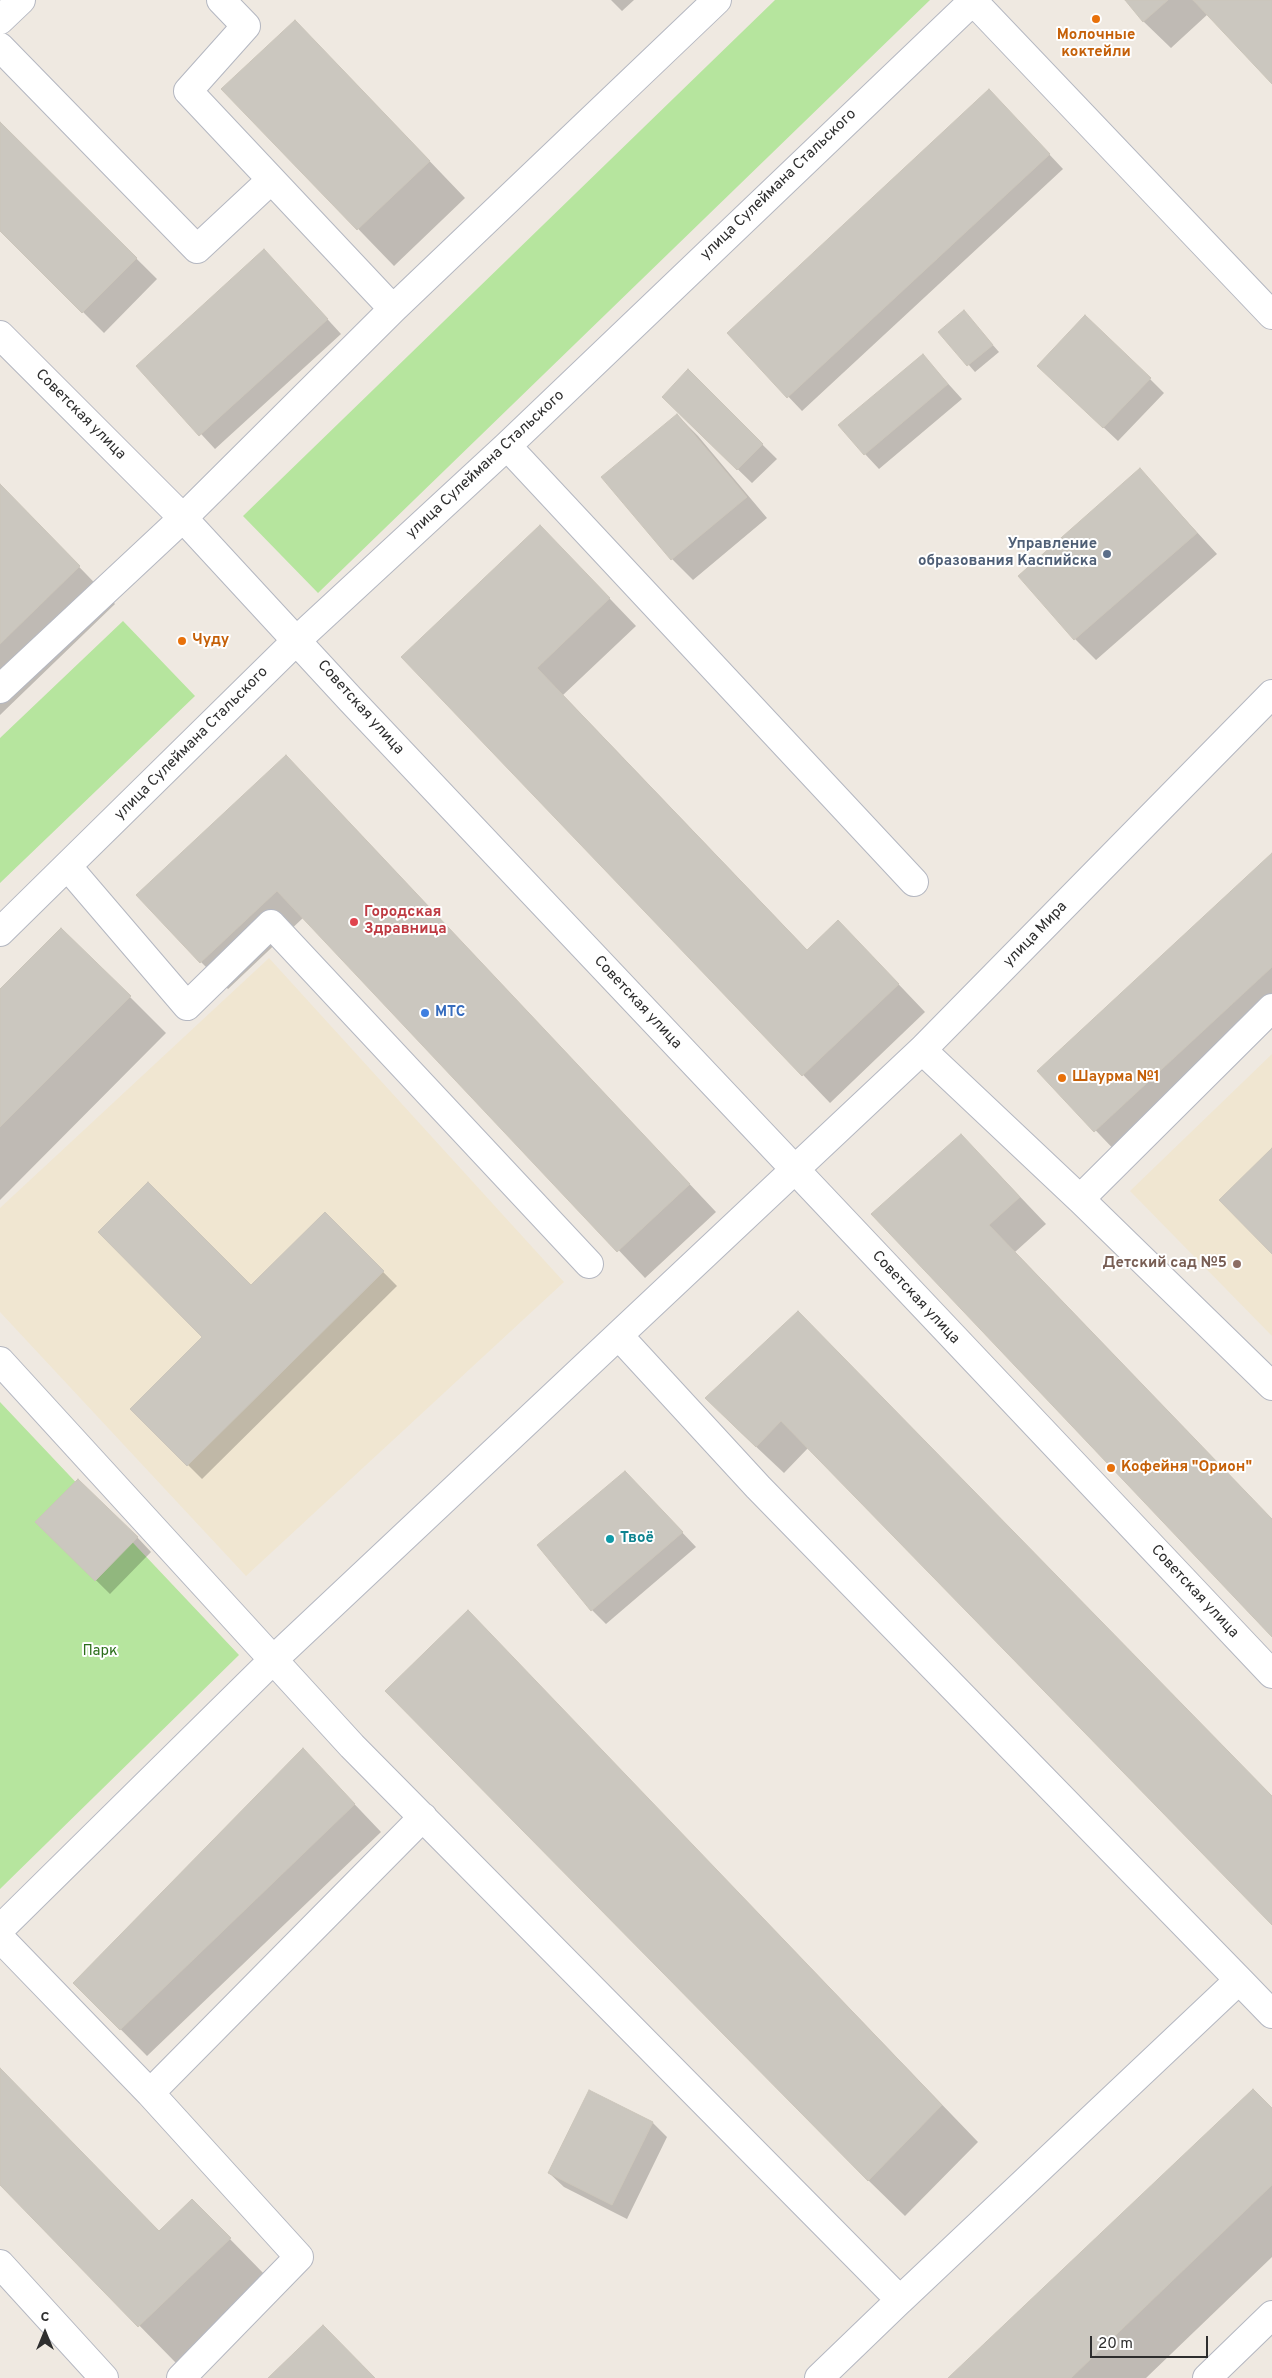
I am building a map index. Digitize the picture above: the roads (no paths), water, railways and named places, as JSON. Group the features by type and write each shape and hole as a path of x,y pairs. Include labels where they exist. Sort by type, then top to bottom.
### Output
{"street":[{"path":"0,20 21,0"},
{"path":"221,0 246,26 188,91 393,309"},
{"path":"0,689 183,518 393,309 718,0"},
{"path":"973,0 1272,315"},
{"name":"улица Сулеймана Стальского","path":"0,932 297,640 507,446 973,0"},
{"path":"0,47 197,249 271,180"},
{"name":"Советская улица","path":"0,335 183,518 351,700 1272,1674"},
{"path":"507,446 914,882"},
{"name":"улица Мира","path":"0,1929 274,1659 922,1050 1272,694"},
{"path":"68,866 186,1006 271,924 589,1264"},
{"path":"1080,1199 1272,1008"},
{"path":"922,1050 1080,1199 1272,1386"},
{"path":"618,1336 758,1487 1272,2014"},
{"path":"0,1361 352,1746 900,2300"},
{"path":"150,2093 423,1817"},
{"path":"0,1938 150,2093 299,2257 182,2378"},
{"path":"819,2378 1239,1980"},
{"path":"0,2264 104,2378"},
{"path":"1207,2378 1272,2315"}],"place":[{"name":"Молочные коктейли","path":"1096,19"},
{"name":"Управление образования Каспийска","path":"1107,554"},
{"name":"Чуду","path":"182,641"},
{"name":"Городская Здравница","path":"354,922"},
{"name":"МТС","path":"425,1013"},
{"name":"Шаурма №1","path":"1062,1078"},
{"name":"Детский сад №5","path":"1237,1264"},
{"name":"Кофейня \"Орион\"","path":"1111,1468"},
{"name":"Твоё","path":"610,1539"}],"park label":[{"name":"Парк","path":"100,1652"}]}
